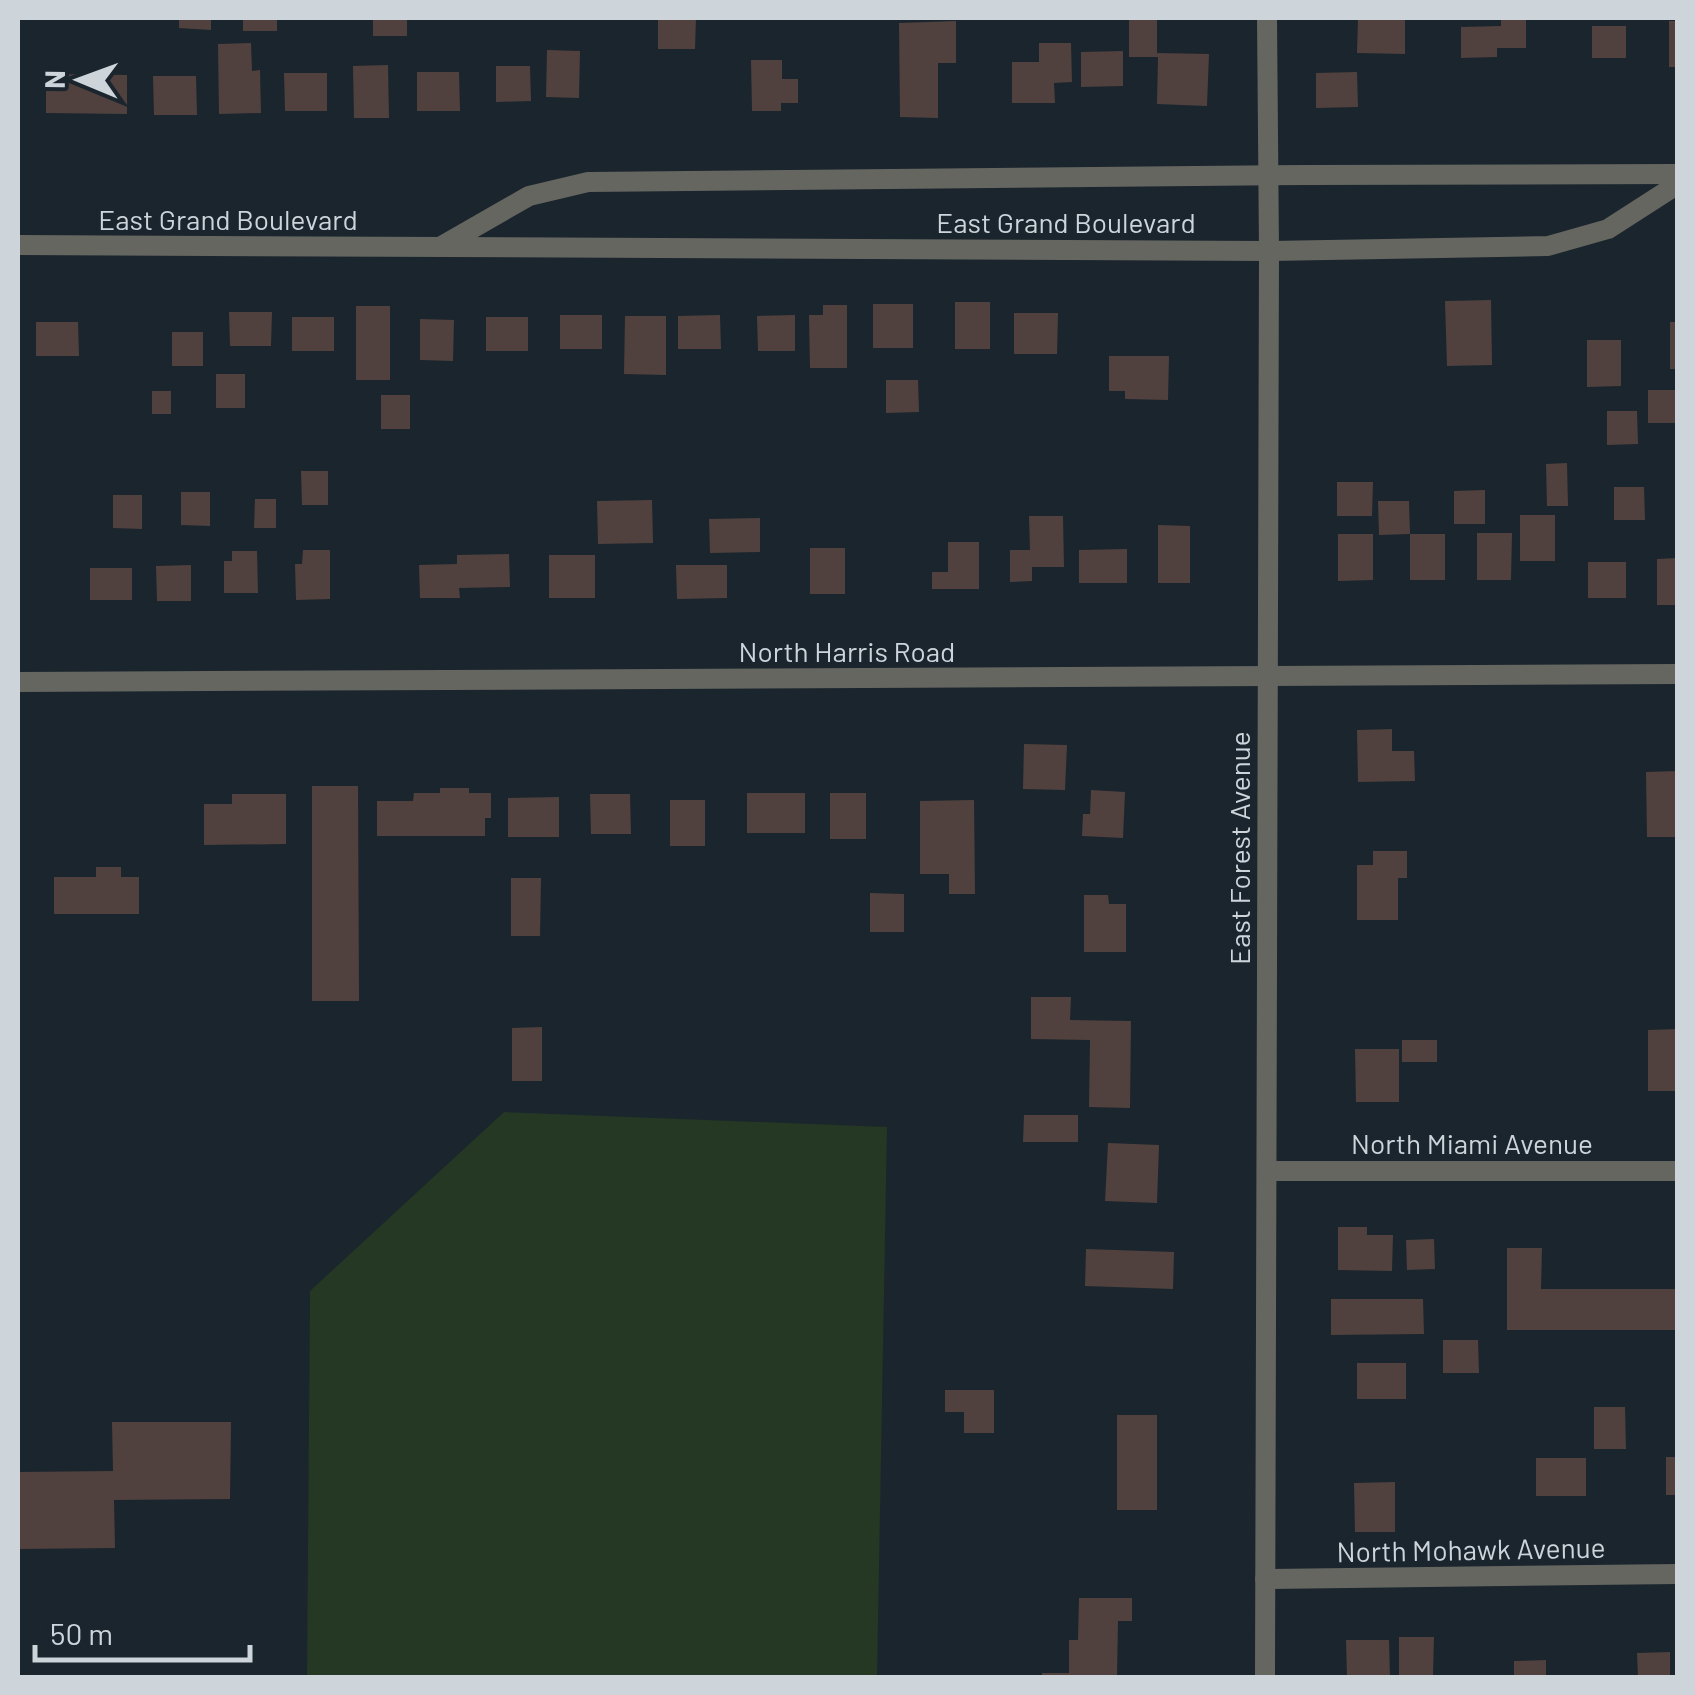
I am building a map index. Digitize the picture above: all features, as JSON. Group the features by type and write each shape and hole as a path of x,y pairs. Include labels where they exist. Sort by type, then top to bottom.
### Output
{"street":[{"name":"East Forest Avenue","path":"1265,1678 1268,18"},
{"name":"East Grand Boulevard","path":"438,248 529,196 588,182 1678,174"},
{"name":"East Grand Boulevard","path":"18,245 1269,251 1548,246 1608,229 1678,184"},
{"name":"North Harris Road","path":"18,682 1678,674"},
{"name":"North Miami Avenue","path":"1267,1171 1678,1170"},
{"name":"North Mohawk Avenue","path":"1265,1578 1678,1574"}],"green space":[{"path":"504,1112 887,1127 877,1677 307,1677 310,1291"}],"building":[{"path":"179,18 211,18 211,30 179,28"},
{"path":"243,18 277,18 277,31 243,31"},
{"path":"373,18 407,18 407,36 373,36"},
{"path":"658,18 696,18 695,49 658,49"},
{"path":"1129,18 1157,18 1157,53 1209,54 1207,106 1157,104 1158,57 1129,57"},
{"path":"1358,18 1405,18 1405,54 1357,53"},
{"path":"1501,18 1526,18 1526,48 1497,48 1497,57 1461,58 1461,27 1501,26"},
{"path":"956,21 956,63 938,63 938,118 900,117 899,23"},
{"path":"1669,21 1678,21 1678,67 1669,67"},
{"path":"1592,26 1626,26 1626,58 1592,58"},
{"path":"251,43 252,71 260,70 261,113 219,114 218,44"},
{"path":"1039,43 1071,43 1072,82 1054,83 1055,103 1012,103 1012,62 1039,62"},
{"path":"547,50 580,51 579,98 546,97"},
{"path":"1123,51 1123,86 1081,87 1081,52"},
{"path":"751,60 782,60 782,79 798,79 798,103 781,103 781,111 752,111"},
{"path":"388,65 389,118 354,118 353,66"},
{"path":"496,66 530,66 531,101 496,102"},
{"path":"417,72 459,72 460,111 417,111"},
{"path":"1357,72 1358,107 1316,108 1316,73"},
{"path":"284,73 327,73 327,111 285,111"},
{"path":"46,74 127,75 127,114 46,113"},
{"path":"153,76 196,76 197,115 154,115"},
{"path":"1491,300 1492,365 1447,366 1445,301"},
{"path":"955,302 990,302 990,349 955,349"},
{"path":"873,304 913,304 913,348 873,348"},
{"path":"823,305 847,305 847,368 810,368 809,315 823,315"},
{"path":"356,306 390,306 390,380 356,380"},
{"path":"229,312 272,312 271,346 230,346"},
{"path":"1014,313 1058,313 1057,354 1014,354"},
{"path":"560,315 602,315 602,349 560,349"},
{"path":"720,315 721,349 678,349 678,316"},
{"path":"795,315 795,351 758,351 757,316"},
{"path":"625,316 666,316 666,375 624,374"},
{"path":"292,317 334,317 334,351 292,351"},
{"path":"486,317 528,317 528,351 486,351"},
{"path":"420,319 454,320 453,361 420,360"},
{"path":"36,322 78,322 79,356 36,356"},
{"path":"1670,322 1678,322 1678,369 1670,369"},
{"path":"172,332 203,332 203,366 172,366"},
{"path":"1587,340 1621,340 1621,386 1587,387"},
{"path":"1109,356 1169,356 1168,400 1125,399 1125,391 1109,391"},
{"path":"216,374 245,374 245,408 216,408"},
{"path":"886,380 918,380 919,412 886,413"},
{"path":"1648,390 1678,390 1678,423 1648,423"},
{"path":"152,391 171,391 171,414 152,414"},
{"path":"381,395 410,395 410,429 381,429"},
{"path":"1607,411 1637,411 1638,444 1607,445"},
{"path":"1567,463 1568,506 1547,506 1546,464"},
{"path":"301,471 328,471 328,505 302,505"},
{"path":"1337,482 1373,482 1372,516 1337,516"},
{"path":"1614,487 1644,487 1645,520 1614,520"},
{"path":"1485,490 1485,524 1454,524 1454,491"},
{"path":"181,492 210,492 210,526 181,525"},
{"path":"113,495 142,495 142,529 113,528"},
{"path":"255,499 276,499 276,528 254,528"},
{"path":"652,500 653,543 598,544 597,501"},
{"path":"1378,501 1409,501 1410,534 1379,535"},
{"path":"1520,515 1555,515 1555,561 1520,561"},
{"path":"1029,516 1063,516 1064,567 1032,567 1032,581 1010,582 1010,550 1030,550"},
{"path":"760,518 760,552 710,553 709,519"},
{"path":"1158,525 1190,526 1190,583 1158,583"},
{"path":"1477,533 1512,533 1511,580 1477,580"},
{"path":"1338,534 1373,534 1373,580 1338,581"},
{"path":"1410,534 1445,534 1445,580 1410,580"},
{"path":"948,542 979,542 979,589 932,589 932,572 948,572"},
{"path":"810,548 845,548 845,594 810,594"},
{"path":"1127,549 1127,583 1079,583 1079,550"},
{"path":"303,550 330,550 330,599 296,600 295,564 302,564"},
{"path":"232,551 257,551 258,593 224,593 224,561 232,561"},
{"path":"509,554 510,587 459,588 460,598 420,598 419,565 457,564 457,555"},
{"path":"549,555 595,555 595,598 549,598"},
{"path":"1678,558 1678,605 1657,605 1657,559"},
{"path":"1588,562 1626,562 1626,598 1588,598"},
{"path":"191,565 191,601 157,601 156,566"},
{"path":"676,565 727,565 727,598 677,599"},
{"path":"90,568 132,568 132,600 90,600"},
{"path":"1392,729 1392,751 1414,751 1415,781 1358,782 1357,730"},
{"path":"1024,744 1067,745 1065,790 1023,789"},
{"path":"1678,771 1678,837 1647,837 1646,772"},
{"path":"312,786 358,786 359,1001 312,1001"},
{"path":"440,788 491,793 491,818 485,818 485,836 377,836 377,801 413,801 414,793 440,793"},
{"path":"1091,790 1125,792 1123,838 1082,836 1083,814 1090,814"},
{"path":"747,793 805,793 805,833 747,833"},
{"path":"830,793 866,793 866,839 830,839"},
{"path":"232,794 286,794 286,844 204,845 204,804 232,804"},
{"path":"590,794 630,794 631,834 591,834"},
{"path":"559,797 559,837 508,837 508,798"},
{"path":"670,800 705,800 705,846 670,846"},
{"path":"974,800 975,894 949,894 949,874 920,874 920,801"},
{"path":"1373,851 1407,851 1407,878 1398,878 1398,920 1357,920 1357,865 1373,865"},
{"path":"96,867 121,867 121,877 139,877 139,914 54,914 54,877 96,877"},
{"path":"511,878 541,878 540,936 511,936"},
{"path":"870,893 904,894 904,932 870,932"},
{"path":"1084,895 1108,895 1109,904 1126,904 1126,952 1084,952"},
{"path":"1031,997 1071,997 1070,1020 1131,1021 1130,1108 1089,1107 1090,1040 1031,1039"},
{"path":"542,1027 542,1081 512,1081 512,1028"},
{"path":"1678,1029 1677,1091 1648,1091 1648,1030"},
{"path":"1402,1040 1437,1040 1437,1062 1402,1062"},
{"path":"1355,1049 1399,1049 1399,1102 1356,1102"},
{"path":"1024,1115 1078,1115 1078,1142 1023,1142"},
{"path":"1108,1143 1159,1145 1157,1203 1105,1201"},
{"path":"1338,1227 1367,1227 1367,1235 1393,1235 1392,1271 1338,1270"},
{"path":"1434,1239 1435,1269 1407,1270 1406,1240"},
{"path":"1507,1248 1542,1248 1541,1289 1678,1289 1678,1330 1507,1330"},
{"path":"1086,1249 1174,1252 1173,1289 1085,1286"},
{"path":"1331,1299 1423,1299 1424,1334 1331,1335"},
{"path":"1443,1340 1478,1340 1479,1373 1443,1373"},
{"path":"1357,1363 1406,1363 1406,1399 1357,1399"},
{"path":"945,1390 994,1390 994,1433 964,1433 964,1412 945,1412"},
{"path":"1594,1407 1625,1407 1626,1449 1594,1449"},
{"path":"1117,1415 1157,1415 1157,1510 1117,1510"},
{"path":"112,1422 231,1422 230,1499 114,1500 115,1548 18,1549 18,1472 113,1471"},
{"path":"1666,1457 1678,1457 1678,1495 1666,1495"},
{"path":"1536,1458 1586,1458 1586,1496 1536,1496"},
{"path":"1395,1482 1395,1532 1355,1532 1354,1483"},
{"path":"1079,1598 1132,1598 1132,1621 1118,1621 1117,1677 1042,1678 1042,1673 1069,1673 1069,1640 1078,1640"},
{"path":"1399,1637 1434,1637 1433,1675 1399,1675"},
{"path":"1346,1640 1389,1640 1390,1678 1347,1678"},
{"path":"1670,1652 1670,1678 1638,1678 1637,1653"},
{"path":"1546,1660 1546,1678 1514,1678 1514,1661"}]}
